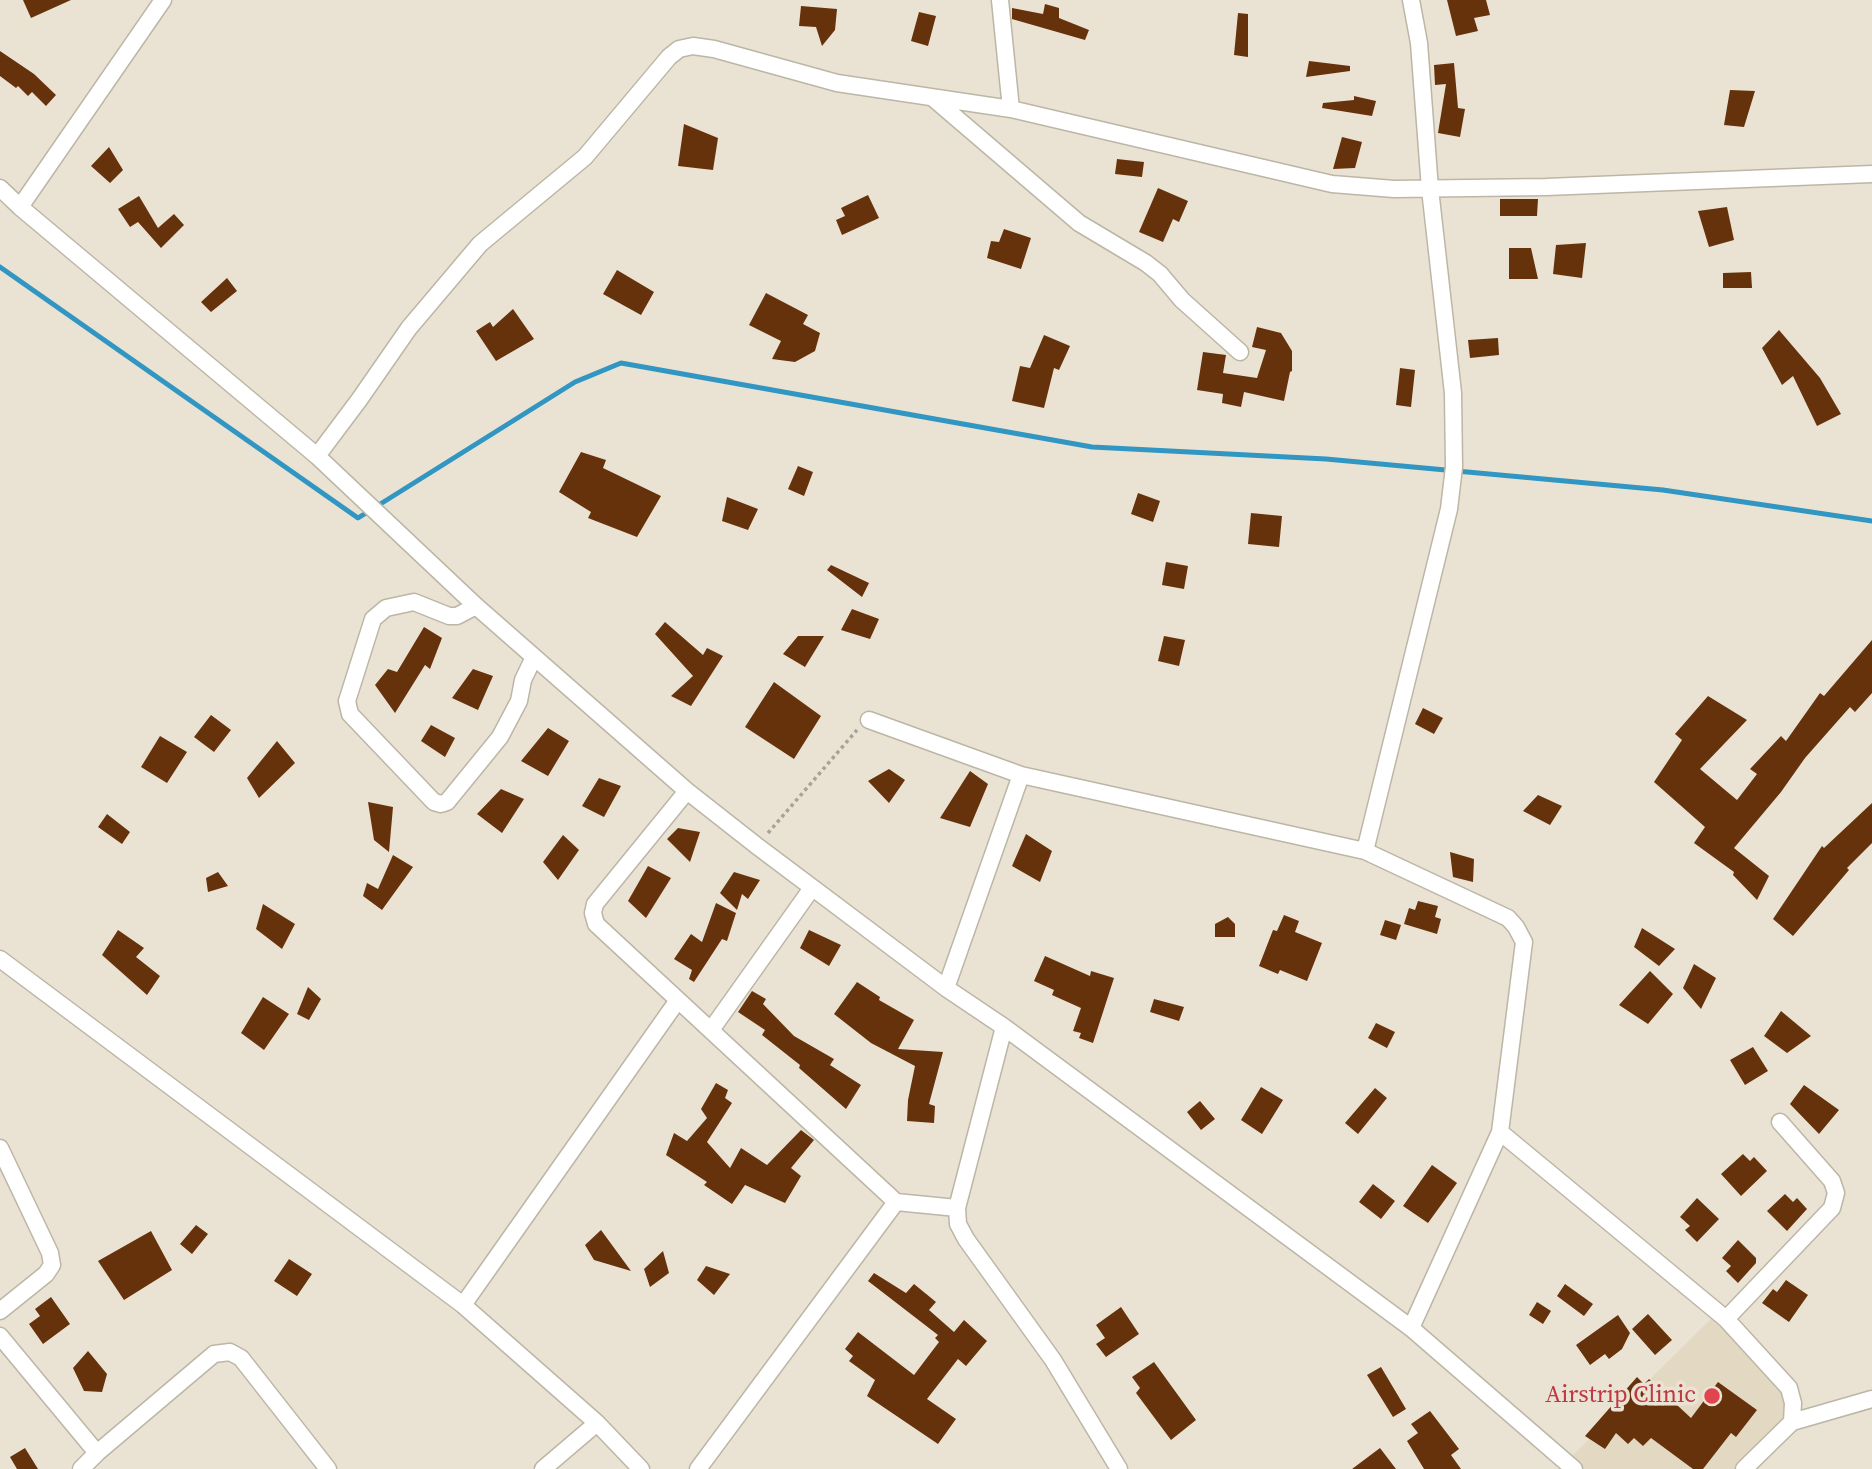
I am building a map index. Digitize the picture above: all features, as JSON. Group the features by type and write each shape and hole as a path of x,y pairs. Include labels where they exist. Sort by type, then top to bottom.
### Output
{"street":[{"path":"20,207 163,0"},
{"path":"1000,0 1011,110"},
{"path":"1365,851 1449,509 1454,467 1453,393 1430,189 1419,43 1411,0"},
{"path":"317,456 409,328 480,244 585,157 668,57 680,49 706,47 837,83 1011,110 1332,184 1394,190 1872,174"},
{"path":"933,98 1079,223 1160,274 1182,300 1240,352"},
{"path":"0,188 317,456 476,606 687,791 946,988 1004,1027 1410,1328 1574,1469"},
{"path":"476,606 457,617 414,602 386,608 373,619 347,701 350,714 434,802 447,802 500,737 519,701 523,680 534,657"},
{"path":"869,720 1021,775 1365,851 1508,918 1524,943 1500,1132 1410,1328"},
{"path":"946,988 1021,775"},
{"path":"687,791 595,904 593,913 596,925 896,1202 957,1208"},
{"path":"711,1030 812,888"},
{"path":"0,959 463,1305 597,1423 641,1469"},
{"path":"463,1305 678,1000"},
{"path":"1004,1027 957,1208 958,1224 1053,1360 1119,1469"},
{"path":"1726,1319 1832,1208 1836,1193 1832,1181 1780,1122"},
{"path":"1500,1132 1726,1319 1789,1388 1793,1403 1793,1422"},
{"path":"0,1148 50,1253 52,1265 0,1311"},
{"path":"698,1469 896,1202"},
{"path":"0,1336 97,1453"},
{"path":"81,1469 214,1354 230,1352 241,1358 328,1469"},
{"path":"1744,1469 1793,1422 1872,1399"},
{"path":"543,1469 597,1423"}],"path":[{"path":"757,846 860,726 869,720"}],"shaded area":[{"name":"Airstrip Clinic","path":"1718,1312 1789,1388 1792,1422 1744,1469 1574,1469 1566,1462"}],"building":[{"path":"23,0 71,0 31,18"},
{"path":"1447,0 1486,0 1490,15 1474,18 1478,31 1456,36"},
{"path":"1045,4 1059,8 1059,18 1089,30 1085,40 1012,19 1012,8 1043,14"},
{"path":"801,6 837,9 835,30 822,46 816,27 799,26"},
{"path":"919,12 936,16 928,46 911,41"},
{"path":"1238,13 1248,14 1248,57 1234,55"},
{"path":"0,51 34,74 56,95 46,106 32,92 28,96 18,86 16,88 0,76"},
{"path":"1309,61 1350,66 1350,71 1306,77"},
{"path":"1454,63 1458,108 1465,109 1460,137 1438,133 1446,84 1435,85 1434,65"},
{"path":"1730,90 1755,91 1744,127 1724,125"},
{"path":"1354,96 1376,101 1372,116 1322,108 1323,103 1354,100"},
{"path":"684,124 718,138 713,170 678,166"},
{"path":"1342,137 1362,142 1355,168 1333,169"},
{"path":"109,147 123,170 110,183 91,166"},
{"path":"1117,159 1144,162 1142,177 1115,174"},
{"path":"1158,188 1188,201 1179,222 1173,219 1163,242 1139,232"},
{"path":"868,195 879,218 842,235 836,220 845,216 841,208"},
{"path":"139,196 158,228 174,214 184,225 161,248 138,222 130,227 118,209"},
{"path":"1500,199 1538,199 1537,216 1500,216"},
{"path":"1727,207 1734,240 1709,247 1698,211"},
{"path":"1004,229 1031,238 1021,269 987,258 991,241 999,242"},
{"path":"1586,243 1582,278 1553,274 1556,245"},
{"path":"1509,248 1531,248 1538,279 1509,279"},
{"path":"617,270 654,292 641,315 603,294"},
{"path":"1751,272 1752,288 1723,288 1723,273"},
{"path":"227,278 237,291 211,312 201,302"},
{"path":"766,293 808,315 803,324 820,333 815,351 795,362 772,359 781,341 749,325"},
{"path":"513,309 534,339 496,361 476,331 490,322 493,327"},
{"path":"1257,327 1281,333 1292,351 1292,371 1284,401 1244,392 1241,407 1222,403 1223,394 1197,390 1203,352 1226,355 1223,373 1257,378 1266,350 1252,347"},
{"path":"1779,330 1820,378 1841,414 1817,426 1793,376 1782,385 1762,348"},
{"path":"1044,335 1070,346 1059,370 1054,368 1044,408 1012,401 1020,366 1030,368"},
{"path":"1498,338 1499,355 1470,358 1468,340"},
{"path":"1400,368 1415,370 1411,407 1396,405"},
{"path":"581,452 606,460 603,468 661,496 637,537 588,518 591,512 559,492"},
{"path":"798,466 813,472 804,496 788,489"},
{"path":"1138,493 1160,501 1153,522 1131,514"},
{"path":"727,497 758,509 748,530 722,521"},
{"path":"1251,513 1282,516 1279,547 1248,544"},
{"path":"1166,562 1188,566 1184,589 1162,585"},
{"path":"831,565 869,583 862,597 827,570"},
{"path":"852,609 879,619 870,639 841,630"},
{"path":"665,622 703,655 707,648 723,656 691,706 671,696 693,676 655,634"},
{"path":"424,627 442,638 430,669 425,665 395,713 375,685 388,669 397,672"},
{"path":"798,636 824,636 805,667 783,654"},
{"path":"1164,636 1185,640 1179,666 1158,661"},
{"path":"1872,640 1872,693 1855,712 1850,707 1805,758 1781,792 1734,848 1769,876 1757,900 1733,875 1734,872 1694,843 1705,827 1654,782 1682,740 1675,734 1708,696 1747,720 1700,769 1737,800 1757,774 1750,769 1781,736 1786,741 1820,693 1824,696"},
{"path":"473,669 493,676 478,710 452,698"},
{"path":"774,682 821,716 794,759 745,727"},
{"path":"1423,708 1443,718 1434,734 1415,724"},
{"path":"211,715 231,730 214,752 194,737"},
{"path":"431,725 455,738 445,757 421,741"},
{"path":"548,728 569,741 548,776 521,761"},
{"path":"160,736 187,752 167,783 141,767"},
{"path":"277,741 295,763 259,798 247,778"},
{"path":"889,769 905,780 889,803 868,781"},
{"path":"970,771 988,784 970,827 940,818"},
{"path":"599,778 621,786 604,817 582,806"},
{"path":"501,789 524,799 502,833 477,814"},
{"path":"1538,795 1562,806 1550,825 1523,811"},
{"path":"368,802 393,807 389,852 374,840"},
{"path":"1872,803 1872,843 1847,868 1849,870 1793,936 1773,919 1822,846 1824,848"},
{"path":"107,814 130,832 122,844 98,827"},
{"path":"678,828 700,832 690,862 667,839"},
{"path":"1026,834 1052,851 1040,882 1012,866"},
{"path":"563,835 579,850 558,880 543,862"},
{"path":"1450,852 1474,859 1473,882 1453,877"},
{"path":"393,855 413,867 382,910 363,896 367,883 378,889"},
{"path":"648,866 671,878 646,918 628,901"},
{"path":"218,872 228,886 208,892 206,878"},
{"path":"734,872 760,880 748,899 742,894 737,910 720,893"},
{"path":"1418,901 1438,906 1435,917 1441,919 1437,934 1404,924 1409,908 1415,910"},
{"path":"716,903 736,913 727,941 722,939 694,982 689,979 692,970 674,959 691,934 702,942"},
{"path":"263,904 295,924 282,949 256,929"},
{"path":"1284,915 1299,921 1295,932 1322,943 1307,981 1280,970 1278,974 1259,966 1273,930 1277,931"},
{"path":"1228,917 1235,924 1235,937 1215,937 1215,924"},
{"path":"1385,920 1401,925 1396,940 1380,935"},
{"path":"1642,928 1675,949 1659,966 1634,947"},
{"path":"118,930 144,948 136,957 160,976 147,995 102,955"},
{"path":"809,930 841,945 829,966 800,948"},
{"path":"1045,956 1090,976 1091,971 1114,978 1093,1043 1079,1038 1081,1033 1073,1031 1081,1008 1052,995 1054,990 1034,981"},
{"path":"1694,964 1716,978 1701,1009 1683,988"},
{"path":"1650,971 1673,994 1648,1024 1619,1005"},
{"path":"857,982 880,997 879,1000 914,1020 898,1049 943,1052 929,1104 935,1106 934,1123 907,1121 915,1066 871,1043 834,1014"},
{"path":"308,987 321,999 309,1020 297,1014"},
{"path":"752,991 766,999 763,1004 794,1036 834,1059 830,1065 861,1085 846,1109 799,1068 800,1065 762,1035 765,1030 738,1012"},
{"path":"263,997 289,1014 264,1050 241,1033"},
{"path":"1154,999 1184,1007 1179,1021 1150,1012"},
{"path":"1781,1011 1811,1036 1787,1053 1764,1036"},
{"path":"1376,1023 1395,1032 1387,1048 1368,1038"},
{"path":"1753,1047 1768,1071 1745,1085 1730,1060"},
{"path":"716,1083 728,1090 725,1098 732,1103 707,1142 730,1168 741,1148 767,1165 801,1130 814,1140 791,1168 801,1176 785,1203 745,1185 732,1204 704,1185 707,1182 666,1155 674,1133 687,1141 707,1118 701,1109"},
{"path":"1804,1085 1839,1110 1819,1134 1790,1104"},
{"path":"1261,1087 1283,1100 1262,1134 1241,1120"},
{"path":"1375,1088 1387,1098 1358,1134 1345,1123"},
{"path":"1200,1101 1215,1119 1201,1130 1187,1112"},
{"path":"1743,1154 1750,1161 1754,1157 1767,1171 1741,1196 1721,1174"},
{"path":"1432,1165 1457,1183 1428,1223 1403,1206"},
{"path":"1373,1184 1395,1201 1381,1219 1359,1202"},
{"path":"1785,1194 1793,1202 1797,1198 1807,1209 1787,1231 1767,1211"},
{"path":"1697,1198 1719,1219 1697,1242 1685,1230 1690,1226 1680,1217"},
{"path":"196,1225 208,1234 192,1254 180,1244"},
{"path":"601,1230 631,1271 594,1260 585,1245"},
{"path":"151,1231 172,1270 124,1300 98,1261"},
{"path":"1738,1240 1756,1258 1756,1263 1738,1283 1726,1271 1731,1266 1722,1258"},
{"path":"663,1251 669,1273 650,1287 644,1269"},
{"path":"289,1259 312,1274 297,1296 274,1281"},
{"path":"706,1266 730,1274 714,1295 697,1280"},
{"path":"874,1273 906,1293 914,1284 936,1302 929,1310 954,1332 964,1320 987,1341 966,1366 958,1359 927,1399 956,1419 938,1444 867,1396 875,1380 849,1361 853,1356 845,1349 858,1332 914,1375 939,1342 935,1338 938,1335 868,1281"},
{"path":"1786,1280 1808,1295 1789,1322 1762,1303 1773,1289 1777,1292"},
{"path":"1565,1284 1593,1304 1584,1316 1557,1296"},
{"path":"51,1297 70,1324 43,1344 29,1324 40,1316 35,1309"},
{"path":"1537,1302 1551,1311 1543,1324 1529,1315"},
{"path":"1121,1307 1139,1334 1106,1357 1096,1344 1105,1338 1096,1325"},
{"path":"1648,1314 1672,1340 1655,1355 1632,1329"},
{"path":"1618,1315 1630,1333 1622,1349 1609,1359 1605,1354 1590,1365 1576,1345"},
{"path":"88,1351 107,1374 102,1392 84,1391 73,1368"},
{"path":"1154,1362 1196,1420 1171,1440 1136,1393 1140,1388 1132,1377"},
{"path":"1381,1367 1406,1409 1393,1417 1367,1375"},
{"path":"1637,1377 1644,1384 1649,1379 1691,1418 1718,1382 1757,1410 1736,1437 1731,1433 1703,1469 1693,1469 1651,1438 1643,1446 1634,1438 1628,1444 1616,1433 1605,1449 1585,1436"},
{"path":"1430,1411 1459,1449 1451,1455 1461,1469 1424,1469 1407,1441 1418,1433 1411,1424"},
{"path":"25,1448 38,1469 17,1469 10,1457"},
{"path":"1380,1448 1396,1469 1352,1469"}],"waterway":[{"path":"0,267 358,518 575,382 621,363 1092,447 1326,459 1663,490 1872,521"}],"place":[{"name":"Airstrip Clinic","path":"1712,1396"}]}
